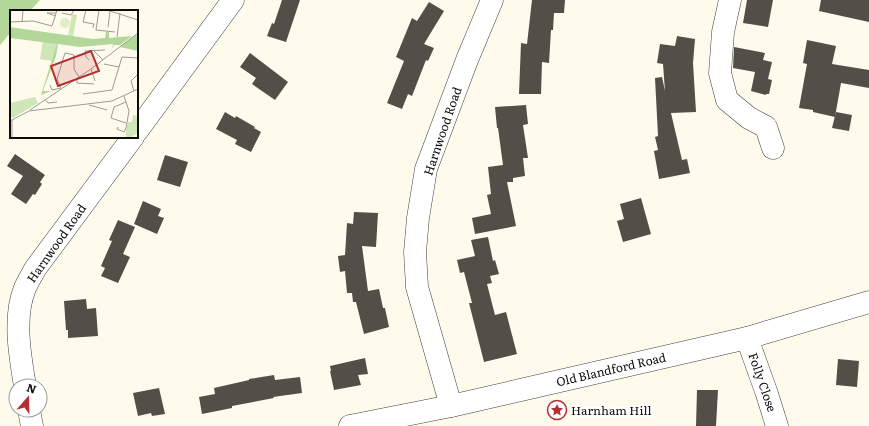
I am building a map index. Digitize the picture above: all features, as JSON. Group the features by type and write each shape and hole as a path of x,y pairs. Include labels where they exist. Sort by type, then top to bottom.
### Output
{"street":[{"path":"138,130 233,0"},
{"name":"Harnwood Road","path":"451,406 417,287 415,252 418,218 426,169 467,60 492,0"},
{"path":"730,0 723,32 720,73 727,100 749,118 766,127 773,148"},
{"name":"Harnwood Road","path":"24,378 20,356 19,332 20,308 25,288 35,269 131,138"},
{"name":"Old Blandford Road","path":"350,426 451,406 748,338 869,302"},
{"name":"Folly Close","path":"748,338 777,426"}],"green space":[{"path":"0,0 40,0 31,10 10,10 10,33 0,45"}],"building":[{"path":"282,0 300,0 286,42 267,36 272,23 274,24"},
{"path":"532,0 565,0 564,13 554,13 553,30 551,30 549,63 542,62 541,94 519,94 521,43 527,44"},
{"path":"747,0 773,0 768,27 743,23"},
{"path":"821,0 869,0 869,22 819,11"},
{"path":"429,2 444,11 424,44 434,48 428,61 426,60 412,96 408,94 402,109 387,103 404,61 396,57 412,18 417,21"},
{"path":"677,36 695,39 693,63 696,112 671,113 682,160 687,159 690,173 659,179 654,151 658,150 655,137 658,136 655,78 662,77 665,91 663,64 657,63 660,44 675,46"},
{"path":"807,40 836,46 832,64 869,70 869,88 841,83 835,117 813,112 813,110 799,108 807,64 803,63"},
{"path":"734,47 765,53 763,60 772,62 768,79 772,80 769,94 766,95 751,91 755,72 733,68"},
{"path":"250,53 288,82 275,100 252,84 256,78 240,67"},
{"path":"526,105 528,124 523,125 528,158 523,158 525,176 513,178 513,182 507,182 516,226 475,234 472,218 491,214 487,195 491,194 488,167 503,165 495,107"},
{"path":"225,112 235,118 236,116 261,132 251,152 235,144 237,140 216,129"},
{"path":"836,112 852,115 849,131 832,128"},
{"path":"15,154 45,175 40,182 42,184 35,195 33,194 26,204 11,194 23,176 7,166"},
{"path":"165,155 188,162 180,187 157,180"},
{"path":"641,198 651,234 623,242 617,221 624,219 620,204"},
{"path":"143,201 161,209 158,216 164,218 157,234 134,224"},
{"path":"354,212 378,213 376,247 362,246 368,291 379,289 389,327 364,334 356,302 353,302 352,293 347,293 345,271 340,272 338,256 345,255 347,223 353,224"},
{"path":"118,220 135,227 123,254 130,257 118,283 101,276 105,268 101,266 112,241 109,240"},
{"path":"488,237 493,261 495,260 499,274 490,276 492,283 487,284 495,315 506,312 517,354 484,362 469,303 472,303 464,272 460,273 457,260 475,256 471,240"},
{"path":"86,299 87,309 96,308 98,336 68,338 64,301"},
{"path":"365,358 368,374 358,375 361,385 334,390 330,366"},
{"path":"838,359 859,361 857,387 836,385"},
{"path":"274,375 275,380 300,377 302,393 273,397 274,398 232,406 232,408 202,414 199,397 215,394 214,388 249,379"},
{"path":"159,388 165,414 152,416 151,413 138,416 133,393"},
{"path":"697,390 718,390 716,426 696,426"}],"place":[{"name":"Harnham Hill","path":"557,410"}]}
